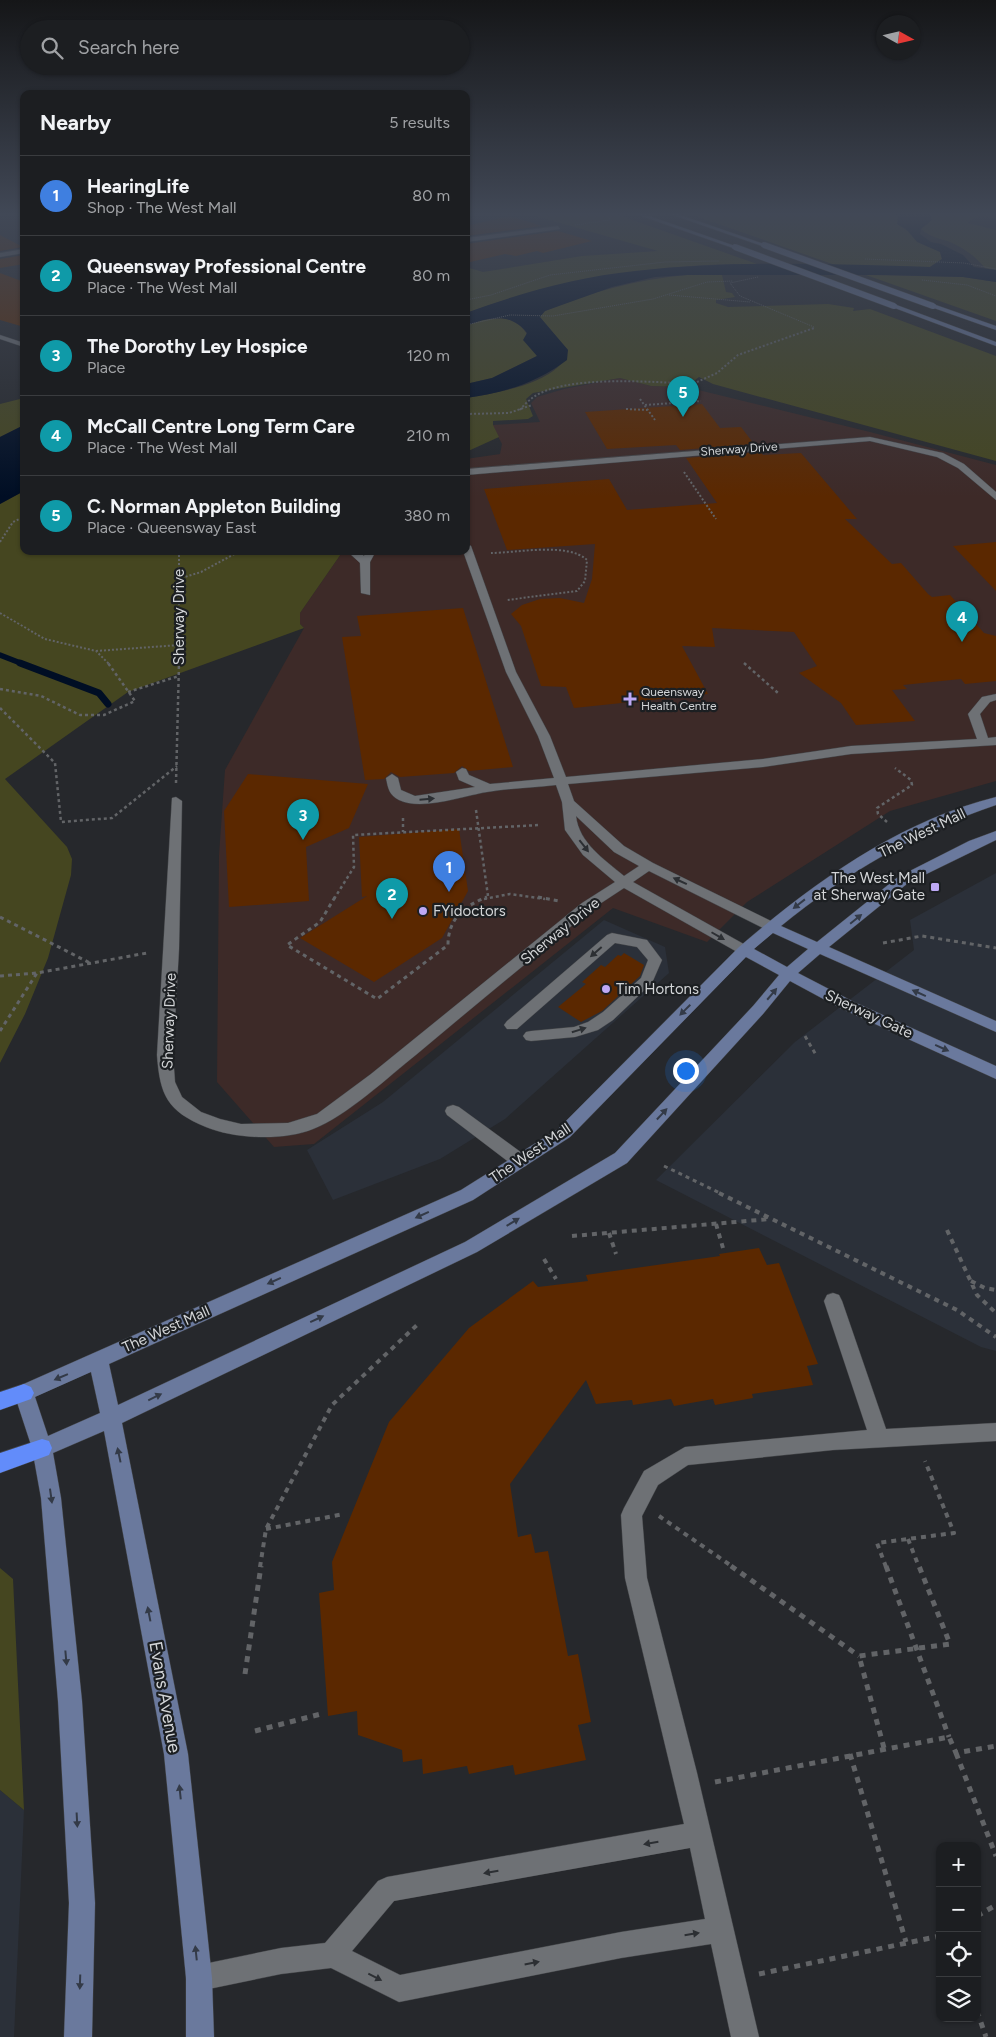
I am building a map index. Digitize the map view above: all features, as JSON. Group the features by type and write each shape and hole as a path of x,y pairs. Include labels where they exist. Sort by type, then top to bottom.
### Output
{"highway":[{"path":"0,1401 24,1393"},
{"path":"0,1463 42,1448"}],"main road":[{"path":"897,307 996,344"},
{"path":"936,307 996,328"},
{"name":"The West Mall","path":"24,1393 467,1195 564,1133 744,950 770,926 823,885 908,837 974,807 996,801"},
{"path":"42,1448 111,1418 471,1247 621,1158 758,1010 787,975 904,880 974,844 996,835"},
{"path":"770,926 818,949 996,1026"},
{"name":"Sherway Gate","path":"744,950 787,975 847,1005 996,1073"},
{"name":"Evans Avenue","path":"98,1360 176,1754 199,1978 200,2037"},
{"path":"24,1393 42,1448 51,1498 70,1711 82,1903 78,2037"}],"street":[{"path":"0,338 20,344"},
{"name":"Sherway Drive","path":"470,472 870,439 940,456 961,466 996,496"},
{"path":"357,555 365,562"},
{"path":"366,593 365,562 369,555"},
{"path":"469,555 511,672 544,736 561,781 568,802 571,830 588,852 623,882 744,950"},
{"path":"392,778 395,792 404,798 415,800 438,798 488,788 762,764 868,749 990,741 974,714 986,699 996,697"},
{"path":"462,772 463,777 470,782 488,788"},
{"name":"Sherway Drive","path":"176,801 172,949 165,1055 167,1082 176,1101 195,1116 217,1125 241,1130 288,1129 307,1125 344,1104 508,973 587,906 648,866"},
{"path":"568,802 618,849 648,866 770,926"},
{"path":"512,1024 612,938 642,943 655,960 647,980 608,1016 592,1026 575,1032 531,1036"},
{"path":"453,1111 520,1161"},
{"path":"833,1301 880,1439"},
{"path":"745,2037 688,1787 636,1578 631,1515 650,1478 686,1456 880,1439 996,1432"},
{"path":"332,1955 387,1890 699,1834"},
{"path":"199,1978 281,1962 332,1955 399,1989 621,1945 721,1929"}],"path":[{"path":"470,324 510,315 554,316 602,307"},
{"path":"686,387 717,373 738,355 813,330 814,327 768,307"},
{"path":"520,410 523,404 536,395 572,386 620,381 696,384"},
{"path":"640,399 655,420"},
{"path":"645,405 701,401"},
{"path":"470,414 499,414 520,410 532,405"},
{"path":"626,409 648,410"},
{"path":"675,454 683,463 682,469 716,519"},
{"path":"0,542 13,522 20,519"},
{"path":"485,551 505,554 563,550 586,556 583,586 579,590 563,594 521,597 504,602"},
{"name":"Sherway Drive","path":"176,801 180,645 178,555"},
{"path":"178,579 201,572 233,555"},
{"path":"0,613 45,639 96,650 180,645"},
{"path":"0,689 41,696 80,716 103,715 134,703 108,662 96,650"},
{"path":"744,663 778,693"},
{"path":"128,692 179,676"},
{"path":"0,708 55,763 62,822 112,818 177,766"},
{"path":"868,749 912,780 912,785 877,808 878,814 908,837"},
{"path":"475,806 488,896"},
{"path":"540,825 353,835 354,867 320,922 287,945 377,999 448,945 448,934 460,911 488,896 522,894 562,902"},
{"path":"0,917 90,963"},
{"path":"883,944 922,936 938,937 963,944 996,948"},
{"path":"0,976 38,972 172,949"},
{"path":"0,1031 38,972"},
{"path":"805,1036 816,1055"},
{"path":"664,1166 957,1310 996,1337"},
{"path":"572,1236 770,1218"},
{"path":"716,1224 723,1248"},
{"path":"947,1230 977,1295 996,1313"},
{"path":"609,1234 616,1254"},
{"path":"544,1259 556,1279"},
{"path":"970,1280 985,1288 996,1290"},
{"path":"245,1674 266,1529 332,1405 418,1324"},
{"path":"915,1437 954,1533 877,1544 949,1737 996,1856"},
{"path":"638,1501 859,1656 884,1748"},
{"path":"266,1529 344,1514"},
{"path":"859,1656 916,1650 950,1644 908,1539"},
{"path":"255,1731 322,1714"},
{"path":"688,1787 850,1754 949,1737"},
{"path":"956,1753 996,1746"},
{"path":"850,1754 906,1942"},
{"path":"981,1914 996,1905"},
{"path":"732,1980 936,1937"},
{"path":"981,2022 986,2037"}],"shaded area":[{"path":"470,307 483,307 470,312"},
{"path":"556,307 848,307 854,308 853,311 870,309 996,356 996,461 713,384 699,377 686,387 651,386 620,378 533,393 526,399 533,416 528,419 493,421 499,437 470,450 470,397 514,388 539,379 558,367 568,350 539,317 545,311"},
{"path":"957,307 996,307 996,321"},
{"path":"504,318 522,327 537,356 492,378 470,383 470,324 481,320"},
{"name":"Queensway Health Centre","path":"620,378 651,386 686,387 996,465 996,781 890,811 747,902 707,942 613,908 314,1144 274,1147 217,1082 219,855 225,770 304,628 300,624 300,613 340,555 470,555 470,458 500,454 502,444 492,425 540,422 531,403 537,397 564,389"},
{"path":"20,399 20,427 0,437 0,404"},
{"path":"20,493 20,555 340,555 300,613 300,624 304,628 128,692 5,779 67,847 72,859 71,875 48,958 25,1014 0,1063 0,504"},
{"path":"996,873 996,1351 981,1347 656,1180 795,1042 914,950 910,920"},
{"path":"604,920 665,947 669,973 505,1119 440,1159 333,1200 307,1150 383,1102"},
{"path":"0,1568 13,1579 24,1810 0,1790"},
{"path":"0,1790 24,1810 14,2037 0,2037"}],"water":[{"path":"483,307 556,307 545,311 540,317 568,350 567,360 544,375 519,386 470,397 470,383 492,378 537,356 523,340 527,333 521,326 499,318 483,320 470,325 470,312"},
{"path":"20,427 20,493 0,504 0,437"}],"building":[{"path":"0,307 20,307 20,326 0,320"},
{"path":"702,404 720,428 741,427 754,444 680,450 676,445 607,449 585,412"},
{"path":"760,452 763,455 801,453 857,519 845,519 892,564 901,563 932,597 950,595 984,633 996,636 996,681 965,684 961,679 903,685 907,689 892,690 915,721 856,725 841,703 799,673 817,666 794,632 712,628 715,647 682,646 708,694 574,708 566,687 541,686 521,626 511,614 522,605 540,599 560,598 584,603 592,579 595,544 507,550 484,489 609,479 627,510 717,503 686,458"},
{"path":"996,542 996,591 953,546"},
{"path":"463,608 513,767 469,771 462,766 454,773 400,777 391,772 384,779 365,780 342,637 361,636 357,616"},
{"path":"248,774 368,784 349,828 306,847 309,901 229,907 224,811"},
{"path":"459,829 468,891 442,938 374,982 300,938 367,896 362,897 359,837"},
{"name":"Tim Hortons","path":"624,953 644,965 640,976 602,1011 581,1022 558,1007 586,984 582,982 601,965 605,967 618,955 621,956"},
{"path":"759,1248 767,1265 779,1263 818,1364 807,1366 813,1385 752,1394 753,1398 715,1405 713,1399 674,1406 671,1399 633,1405 632,1400 596,1404 586,1380 510,1484 518,1537 531,1534 535,1553 548,1551 568,1656 578,1654 591,1722 578,1725 586,1760 515,1775 513,1765 469,1774 467,1766 423,1774 422,1759 403,1762 402,1750 358,1735 357,1711 328,1716 319,1593 334,1590 332,1562 389,1422 469,1328 533,1281 538,1287 588,1281 586,1275 720,1256 719,1254"}],"waterway":[{"path":"0,655 23,664"},
{"path":"20,663 99,693 108,704"}],"place":[{"name":"C. Norman Appleton Building","path":"683,417"},
{"name":"McCall Centre Long Term Care","path":"962,642"},
{"name":"Queensway Health Centre","path":"630,699"},
{"name":"The Dorothy Ley Hospice","path":"303,840"},
{"name":"The West Mall at Sherway Gate","path":"935,887"},
{"name":"HearingLife","path":"449,892"},
{"name":"FYidoctors","path":"423,911"},
{"name":"Queensway Professional Centre","path":"392,919"},
{"name":"Tim Hortons","path":"606,989"}]}
